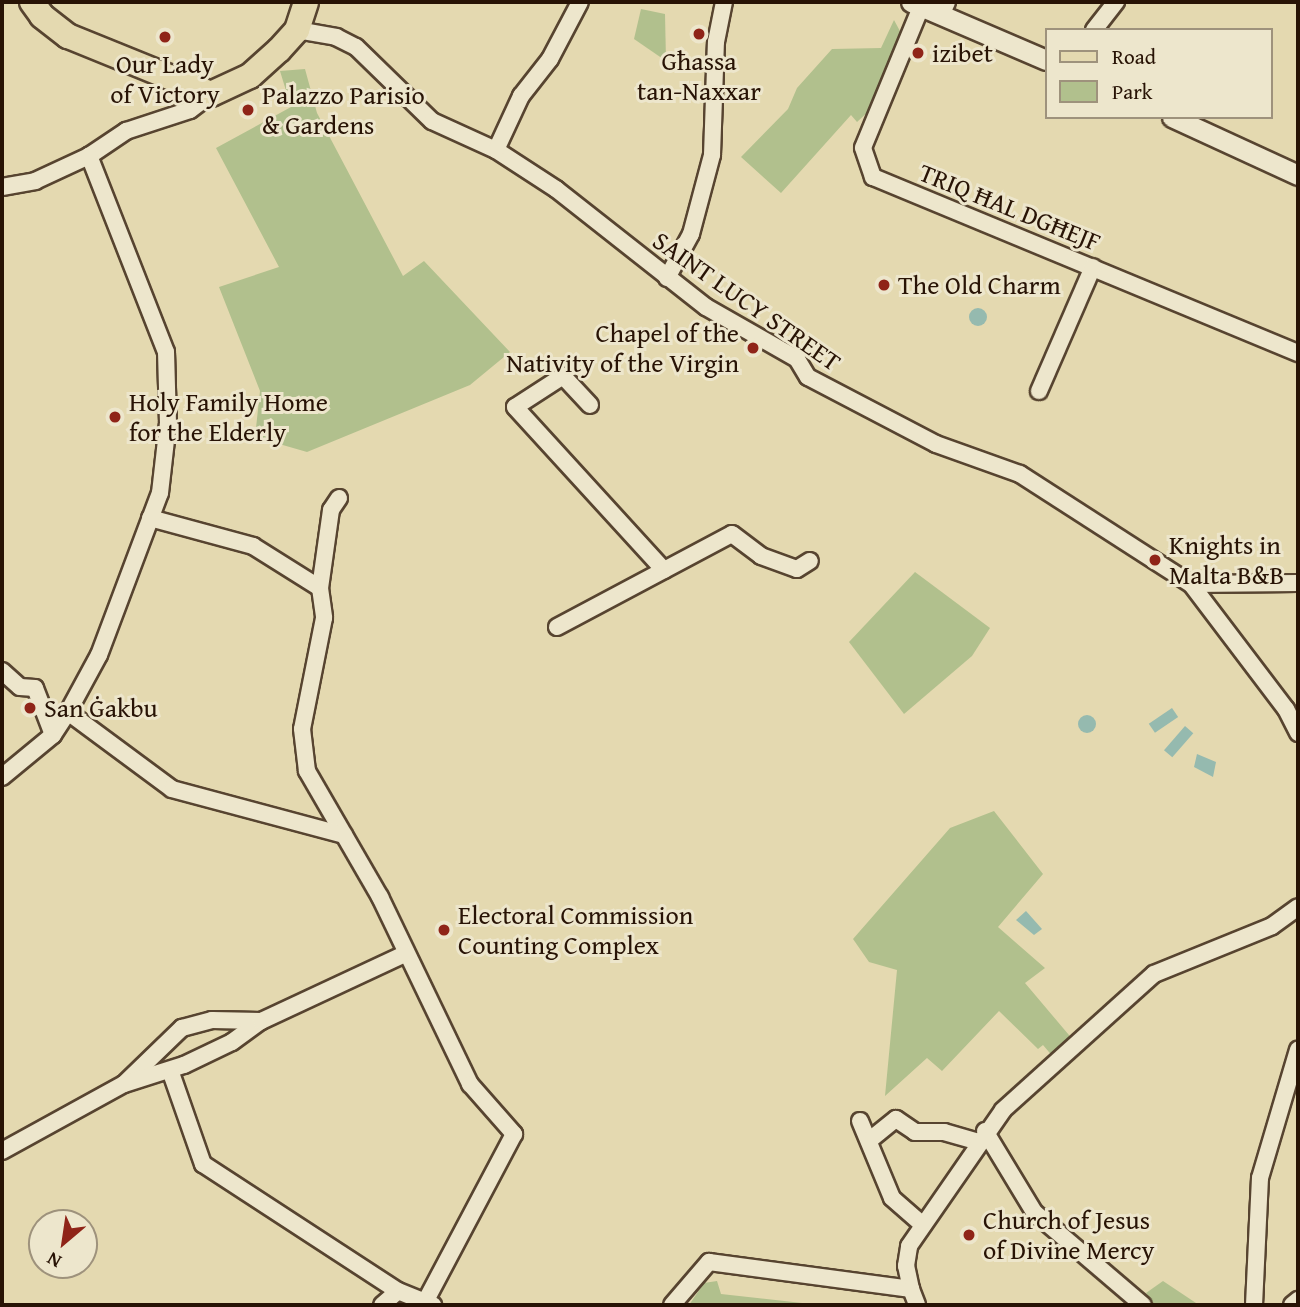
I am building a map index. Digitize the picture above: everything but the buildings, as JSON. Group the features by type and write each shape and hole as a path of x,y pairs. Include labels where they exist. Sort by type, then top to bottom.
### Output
{"main road":[{"path":"32,2 68,36 211,94 250,76 300,10"}],"street":[{"path":"496,150 521,96 550,59 580,2"},
{"path":"667,278 691,234 712,155 716,42 724,2"},
{"path":"1096,28 1116,2"},
{"path":"916,4 944,8 1044,59"},
{"name":"TRIQ ĦAL DGĦEJF","path":"916,4 863,148 873,177 1298,353"},
{"name":"SAINT LUCY STREET","path":"300,10 336,37 356,47 432,121 496,150 556,190 706,307 797,359 808,377 936,444 1020,474 1191,584"},
{"path":"2,187 35,181 89,156 126,131 190,110 211,94"},
{"path":"1176,119 1298,175"},
{"path":"2,777 53,735 99,655 160,493 176,421 166,352 89,156"},
{"path":"1039,391 1093,267"},
{"path":"590,405 563,376 515,407 664,570"},
{"path":"170,1070 203,1164 398,1291 429,1304 514,1134 470,1084 344,835 307,771 302,729 324,618 320,587 331,510 339,498"},
{"path":"150,518 253,546 320,587"},
{"path":"557,627 732,534 761,556 797,569 810,561"},
{"path":"1191,584 1298,583"},
{"path":"1191,584 1286,709 1298,733"},
{"path":"2,671 20,687 35,688 53,735"},
{"path":"68,712 172,789 344,835"},
{"path":"917,1305 906,1266 909,1246 982,1136 1003,1110 1154,974 1272,926 1298,907"},
{"path":"2,1151 124,1084 170,1070 232,1042 261,1021 405,954"},
{"path":"124,1084 182,1028 212,1020 261,1021"},
{"path":"1254,1305 1260,1178 1298,1050"},
{"path":"870,1139 896,1119 915,1132 982,1136 1034,1212 1143,1305"},
{"path":"860,1121 870,1139 892,1198 923,1224"},
{"path":"672,1305 709,1262 911,1289"},
{"path":"382,1305 398,1291"},
{"path":"1292,1305 1298,1300"}],"green space":[{"path":"641,9 665,14 666,61 634,39"},
{"path":"894,20 901,33 870,110 857,122 851,115 781,193 741,157 788,109 797,88 832,49 881,48"},
{"name":"Palazzo Parisio & Gardens","path":"305,69 317,113 403,276 424,261 510,352 470,385 307,452 255,437 260,391 219,287 279,267 216,148 291,107 280,71"},
{"path":"915,572 990,628 972,656 904,714 849,642"},
{"path":"994,811 1043,874 998,927 1045,968 1025,983 1074,1041 1054,1058 1043,1045 1038,1049 999,1011 942,1071 927,1058 885,1096 897,970 869,962 853,939 950,828"},
{"path":"717,1281 721,1294 820,1305 689,1305 704,1283"},
{"path":"1163,1281 1199,1305 1154,1305 1146,1293"}],"water":[{"path":"978,308 984,311 987,317 984,323 978,326 972,323 969,317 972,311"},
{"path":"1172,708 1178,717 1155,733 1149,724"},
{"path":"1087,715 1093,718 1096,724 1093,730 1087,733 1081,730 1078,724 1081,718"},
{"path":"1185,726 1193,733 1172,757 1164,750"},
{"path":"1197,754 1216,762 1213,777 1194,767"},
{"path":"1026,911 1042,929 1034,935 1016,920"}],"place":[{"name":"Għassa tan-Naxxar","path":"699,34"},
{"name":"Our Lady of Victory","path":"165,37"},
{"name":"izibet","path":"918,53"},
{"name":"Palazzo Parisio & Gardens","path":"248,110"},
{"name":"The Old Charm","path":"884,285"},
{"name":"Chapel of the Nativity of the Virgin","path":"753,348"},
{"name":"Holy Family Home for the Elderly","path":"115,417"},
{"name":"Knights in Malta B&B","path":"1155,560"},
{"name":"San Ġakbu","path":"30,708"},
{"name":"Electoral Commission Counting Complex","path":"444,930"},
{"name":"Church of Jesus of Divine Mercy","path":"969,1235"}]}
